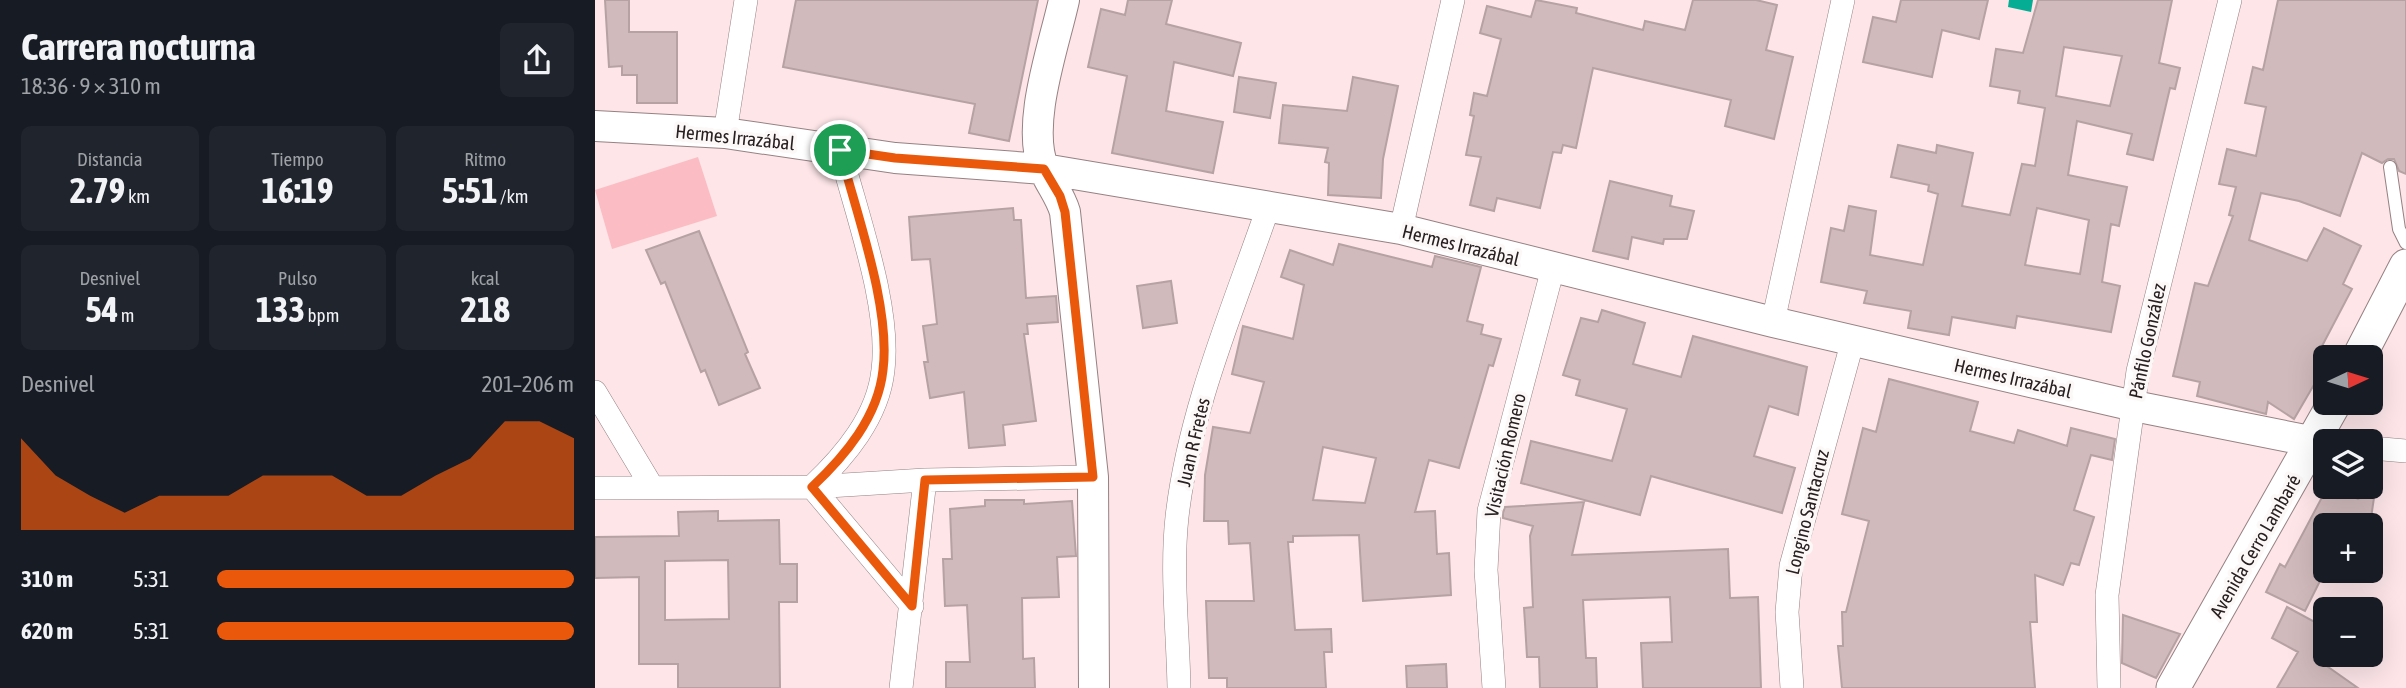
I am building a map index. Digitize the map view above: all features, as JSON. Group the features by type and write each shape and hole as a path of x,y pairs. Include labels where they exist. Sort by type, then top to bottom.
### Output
{"main road":[{"path":"2365,345 2406,266"},
{"name":"Avenida Cerro Lambaré","path":"2173,688 2313,454"}],"street":[{"path":"725,133 746,0"},
{"path":"1064,0 1038,123 1044,169 1060,196 1065,212 1093,477 1094,688"},
{"path":"1401,229 1453,0"},
{"path":"1773,322 1843,0"},
{"name":"Pánfilo González","path":"2109,688 2107,595 2134,406 2160,277 2230,0"},
{"name":"Hermes Irrazábal","path":"595,126 725,133 895,158 1044,169 1401,229 1773,322 2134,406 2313,441"},
{"path":"812,487 842,459 865,424 883,372 883,332 876,292 840,150"},
{"name":"Juan R Fretes","path":"1179,688 1176,533 1181,494 1196,421 1269,205"},
{"name":"Visitación Romero","path":"1494,688 1486,570 1489,510 1553,268"},
{"name":"Longino Santacruz","path":"1792,688 1787,620 1791,566 1853,340"},
{"path":"595,392 652,487"},
{"path":"2383,449 2406,452"},
{"path":"595,488 812,487 925,480 1093,477"},
{"path":"901,688 925,480"},
{"path":"812,487 912,606"}],"lane":[{"path":"2390,167 2399,229 2406,243"}],"shaded area":[{"path":"2009,0 2033,0 2031,12 2008,7"},
{"path":"698,157 717,216 612,249 595,190"}],"building":[{"path":"605,0 629,0 629,32 677,32 677,103 637,103 637,75 622,75 622,66 609,67"},
{"path":"796,0 1038,0 1009,141 969,133 975,104 783,67"},
{"path":"1128,0 1172,0 1166,24 1241,43 1233,76 1174,62 1166,111 1223,122 1213,173 1112,153 1127,76 1088,67 1101,9 1125,15"},
{"path":"1536,0 1577,8 1576,13 1643,30 1645,21 1685,30 1693,0 1756,0 1777,5 1766,50 1793,57 1774,139 1725,126 1731,100 1593,68 1576,148 1563,145 1561,153 1553,152 1540,208 1497,198 1494,211 1470,205 1481,157 1466,155 1474,116 1470,115 1474,93 1487,96 1501,39 1480,33 1487,6 1531,17"},
{"path":"1901,0 1988,0 1979,39 1942,30 1932,77 1863,62 1873,17 1896,22"},
{"path":"2038,0 2172,0 2159,63 2180,68 2175,89 2170,88 2153,160 2127,154 2132,134 2077,121 2068,175 2127,187 2119,226 2111,224 2102,282 2120,286 2111,332 2017,316 2015,328 1952,317 1949,335 1908,328 1911,311 1864,303 1867,291 1821,282 1831,228 1844,231 1849,206 1876,211 1870,255 1923,265 1938,194 1928,191 1929,185 1891,177 1898,145 1936,153 1937,145 1973,153 1962,206 2010,215 2022,164 2035,166 2045,108 2018,103 2020,91 1990,86 1996,49 2023,53","holes":["2064,47 2122,56 2110,106 2056,96","2037,208 2089,220 2080,274 2025,265"]},
{"path":"2278,0 2406,0 2406,174 2399,171 2394,159 2382,163 2362,153 2340,216 2299,201 2261,193 2249,240 2307,261 2324,228 2361,246 2343,284 2352,289 2323,345 2313,345 2313,386 2294,419 2268,402 2266,414 2197,396 2200,382 2173,376 2195,283 2208,286 2233,216 2229,215 2236,187 2219,184 2227,149 2256,156 2266,107 2245,103 2253,67 2263,70"},
{"path":"1239,77 1276,83 1270,118 1234,112"},
{"path":"1353,77 1398,86 1383,159 1381,198 1328,195 1329,163 1325,162 1328,148 1279,143 1283,105 1347,111"},
{"path":"1610,181 1672,196 1670,206 1694,211 1687,239 1664,239 1663,244 1632,237 1628,259 1593,251"},
{"path":"1013,208 1014,220 1021,220 1026,298 1056,296 1058,322 1027,324 1028,334 1024,334 1036,421 1003,425 1005,445 969,448 964,392 930,398 924,362 928,362 923,326 937,324 930,259 912,260 909,217"},
{"path":"699,231 760,388 719,405 705,370 701,372 665,282 661,284 646,250"},
{"path":"1339,244 1432,267 1435,256 1481,267 1467,321 1483,325 1481,334 1501,339 1493,366 1489,365 1459,468 1429,460 1415,512 1435,511 1437,554 1449,553 1451,595 1363,601 1359,535 1293,536 1293,542 1288,542 1295,630 1331,629 1332,652 1324,652 1326,688 1227,688 1227,678 1209,678 1206,601 1254,601 1250,543 1229,544 1228,521 1204,521 1205,475 1213,427 1250,433 1264,382 1232,374 1243,326 1293,339 1304,285 1281,277 1290,250 1333,265","holes":["1323,447 1376,458 1365,503 1313,500"]},
{"path":"1171,281 1177,323 1143,328 1137,286"},
{"path":"1602,310 1645,323 1633,364 1681,377 1693,336 1807,367 1798,415 1769,406 1754,456 1795,468 1782,513 1651,476 1640,515 1521,483 1531,441 1612,461 1627,409 1576,395 1580,380 1563,375 1581,318 1598,322"},
{"path":"1889,379 1978,402 1970,431 2014,443 2018,430 2067,446 2071,428 2115,439 2112,460 2091,455 2074,510 2094,517 2079,565 2071,563 2063,585 2035,575 2037,622 2030,622 2035,688 1842,688 1838,646 1843,646 1842,612 1846,612 1869,521 1842,514 1863,428 1876,432"},
{"path":"2321,499 2374,499 2372,513 2314,513"},
{"path":"985,500 1024,500 1024,504 1072,501 1076,556 1057,557 1059,597 1022,598 1023,659 1034,658 1035,688 946,688 946,662 970,662 967,605 945,606 943,559 952,559 950,509 985,506"},
{"path":"1584,502 1572,555 1728,549 1730,598 1758,597 1761,688 1643,688 1641,643 1672,642 1670,597 1583,600 1586,658 1596,658 1597,688 1540,688 1539,657 1527,657 1524,608 1533,607 1530,536 1533,526 1503,518 1503,513 1505,507"},
{"path":"718,511 718,521 779,520 780,564 797,564 797,602 779,602 780,688 678,688 678,664 639,664 639,577 595,578 595,537 679,536 678,512","holes":["728,560 729,619 665,620 665,561"]},
{"path":"2313,514 2313,583 2319,583 2305,611 2266,592 2280,564 2285,567"},
{"path":"2287,607 2313,621 2313,667 2328,667 2358,688 2277,688 2298,652 2272,638"},
{"path":"2123,615 2180,634 2156,678 2122,663"},
{"path":"1446,664 1447,688 1407,688 1406,666"}],"route":[{"path":"840,150 895,158 1044,169 1060,196 1065,212 1093,477 925,480 912,606 812,487 842,459 865,424 883,372 883,332 876,292 840,150"}]}
